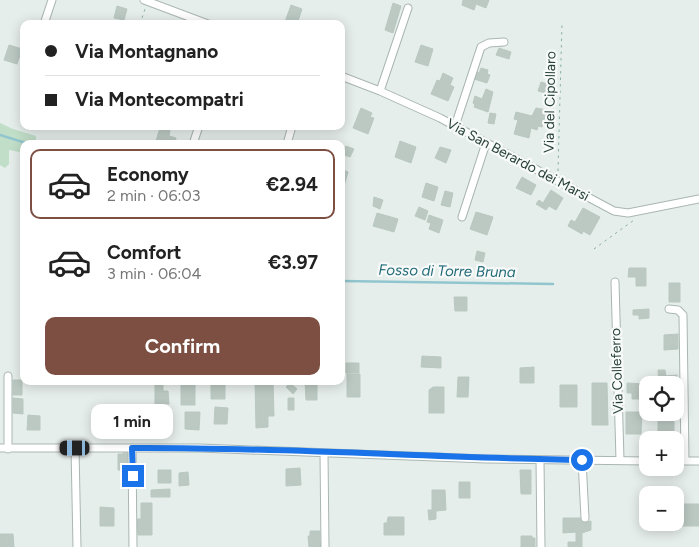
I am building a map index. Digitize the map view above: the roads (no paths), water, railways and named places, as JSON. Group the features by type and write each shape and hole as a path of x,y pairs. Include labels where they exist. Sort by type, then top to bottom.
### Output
{"street":[{"path":"45,20 52,0"},
{"path":"147,0 198,20"},
{"path":"380,91 408,8"},
{"path":"455,126 481,47 489,43 504,42"},
{"name":"Via San Berardo dei Marsi","path":"345,78 423,109 614,211 626,213 699,199"},
{"path":"462,217 486,143"},
{"name":"Via Colleferro","path":"614,282 620,460"},
{"path":"669,309 679,311 683,317 685,461 699,461"},
{"path":"8,376 4,449 200,448 540,460 639,461"},
{"path":"75,448 77,547"},
{"path":"132,448 133,547"},
{"path":"324,453 325,547"},
{"path":"540,460 541,547"},
{"path":"582,460 585,518"}],"waterway":[{"name":"Fosso di Torre Bruna","path":"0,135 20,141"},
{"name":"Fosso di Torre Bruna","path":"345,281 553,284"}]}
